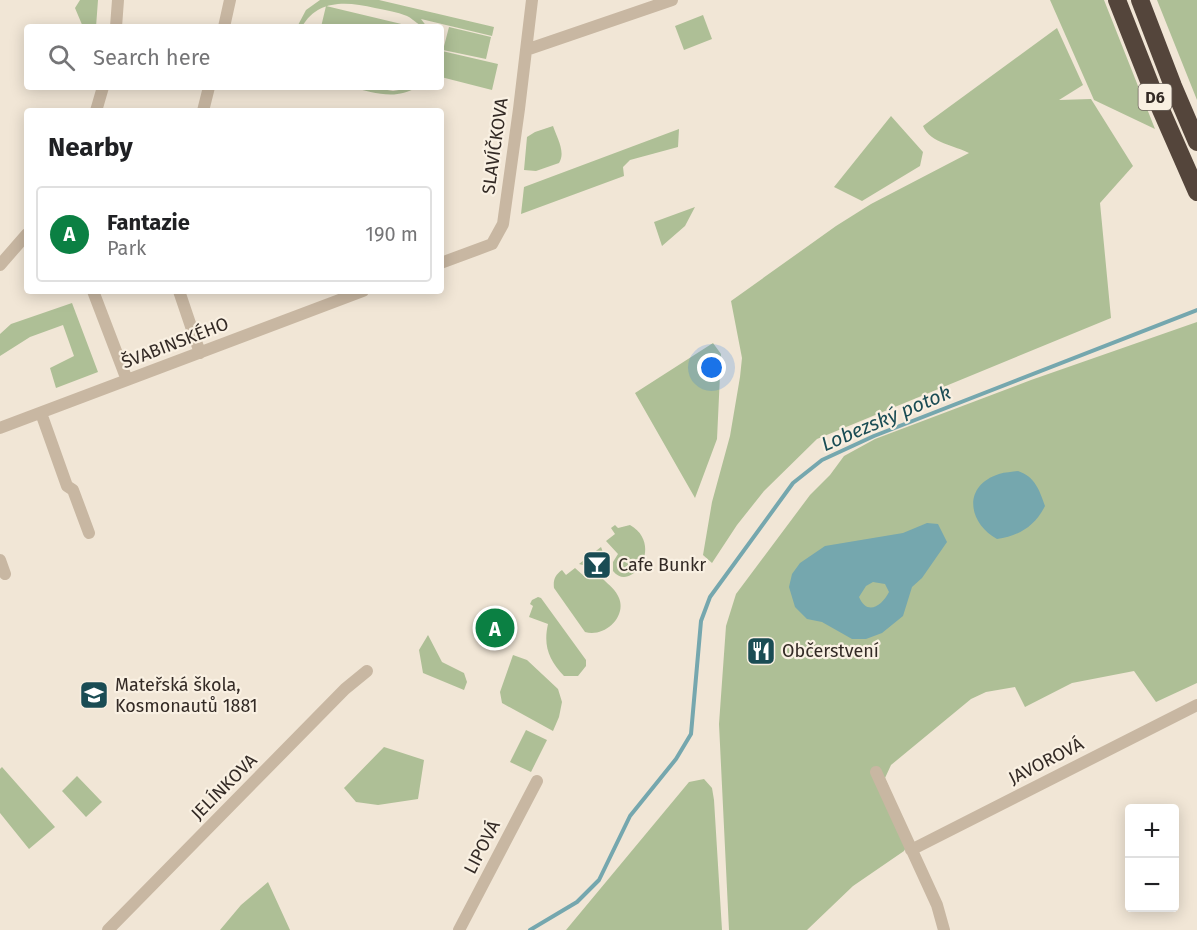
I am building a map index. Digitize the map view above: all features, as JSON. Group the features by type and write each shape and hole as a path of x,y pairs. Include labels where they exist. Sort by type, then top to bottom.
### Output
{"highway":[{"name":"D6","path":"1117,0 1154,94 1197,192"},
{"name":"D6","path":"1140,0 1197,142"}],"street":[{"path":"225,24 230,0"},
{"name":"SLAVÍČKOVA","path":"444,262 492,244 503,224 532,0"},
{"path":"526,50 672,0"},
{"path":"117,24 121,1"},
{"path":"97,108 103,90"},
{"path":"204,108 208,90"},
{"path":"1,262 24,237"},
{"path":"94,294 127,380"},
{"path":"180,294 200,353"},
{"name":"ŠVABINSKÉHO","path":"0,428 355,294"},
{"path":"41,413 67,486 73,490 89,533"},
{"path":"0,560 5,574"},
{"name":"JELÍNKOVA","path":"108,930 345,689 367,671"},
{"name":"JAVOROVÁ","path":"911,850 1197,705"},
{"path":"876,772 937,905 944,930"},
{"name":"LIPOVÁ","path":"459,930 537,781"}],"green space":[{"path":"80,0 98,0 96,24 82,24 75,8"},
{"path":"320,0 379,0 494,27 492,36 421,19 425,24 418,24 399,13 353,4 324,7 308,18 304,24 299,24 306,10"},
{"path":"1050,0 1104,0 1155,129 1094,100"},
{"path":"1157,0 1197,0 1197,100"},
{"path":"326,6 401,24 322,24"},
{"path":"703,15 712,39 684,50 675,26"},
{"path":"449,27 491,37 486,59 444,50"},
{"path":"1057,28 1083,85 1059,100 1091,99 1133,166 1100,203 1111,318 817,439 764,491 737,525 712,563 703,555 712,502 730,436 742,358 731,301 836,226 871,204 969,153 937,140 926,132 923,126"},
{"path":"444,51 498,64 492,90 444,78"},
{"path":"363,90 411,90 400,94"},
{"path":"891,116 923,152 920,166 862,201 834,187"},
{"path":"553,126 562,154 559,163 536,171 524,170 527,137"},
{"path":"679,129 678,147 630,160 623,167 624,176 521,214 524,187"},
{"path":"695,207 685,226 662,246 654,222"},
{"path":"72,303 98,372 56,388 50,368 74,356 63,325 30,337 0,356 0,334 11,324"},
{"path":"1197,322 1197,683 1156,702 1134,671 1072,683 1025,707 1015,687 986,692 971,699 891,765 885,778 911,839 904,851 853,886 807,930 729,930 719,724 726,626 736,594 810,495 830,475 844,456 875,439 1031,380"},
{"path":"713,343 721,354 717,439 695,498 635,393"},
{"path":"615,525 618,528 630,525 640,534 645,544 645,554 641,564 636,572 628,576 620,576 613,571 613,562 618,554 606,541 615,534 611,528"},
{"path":"601,547 603,558 601,562 594,566 579,564"},
{"path":"575,568 585,577 603,579 618,595 621,605 620,613 612,625 606,629 592,633 585,632 554,588 555,578 562,570 566,575"},
{"path":"538,597 586,660 586,666 578,676 564,676 559,670 548,652 546,639 548,624 529,617 533,606 530,604"},
{"path":"428,635 442,662 464,673 467,682 464,690 423,673 419,650"},
{"path":"513,655 527,660 558,689 562,702 553,731 502,703 500,692"},
{"path":"526,730 547,740 531,772 510,762"},
{"path":"384,747 424,760 418,799 378,805 356,802 344,788"},
{"path":"2,767 55,827 29,849 0,813 0,769"},
{"path":"77,776 102,802 86,817 62,791"},
{"path":"704,779 712,788 714,800 722,930 566,930 689,782"},
{"path":"268,882 290,930 220,930 241,905"}],"water":[{"path":"1018,471 1032,480 1045,506 1026,529 997,539 987,532 975,515 974,496 987,480 1001,473"},
{"path":"927,523 938,524 947,542 922,578 912,587 903,616 882,633 866,639 852,639 822,622 807,619 795,607 789,587 792,574 800,563 825,546 903,533","holes":["873,582 885,584 889,592 879,605 870,607 862,603 859,597 866,586"]}],"waterway":[{"name":"Lobezský potok","path":"530,930 577,902 599,880 630,816 676,759 691,734 701,621 710,597 793,483 822,460 874,436 1197,310"}],"place":[{"name":"Cafe Bunkr","path":"597,565"},
{"name":"Fantazie","path":"495,628"},
{"name":"Občerstvení","path":"761,651"},
{"name":"Mateřská škola, Kosmonautů 1881","path":"94,695"}]}
